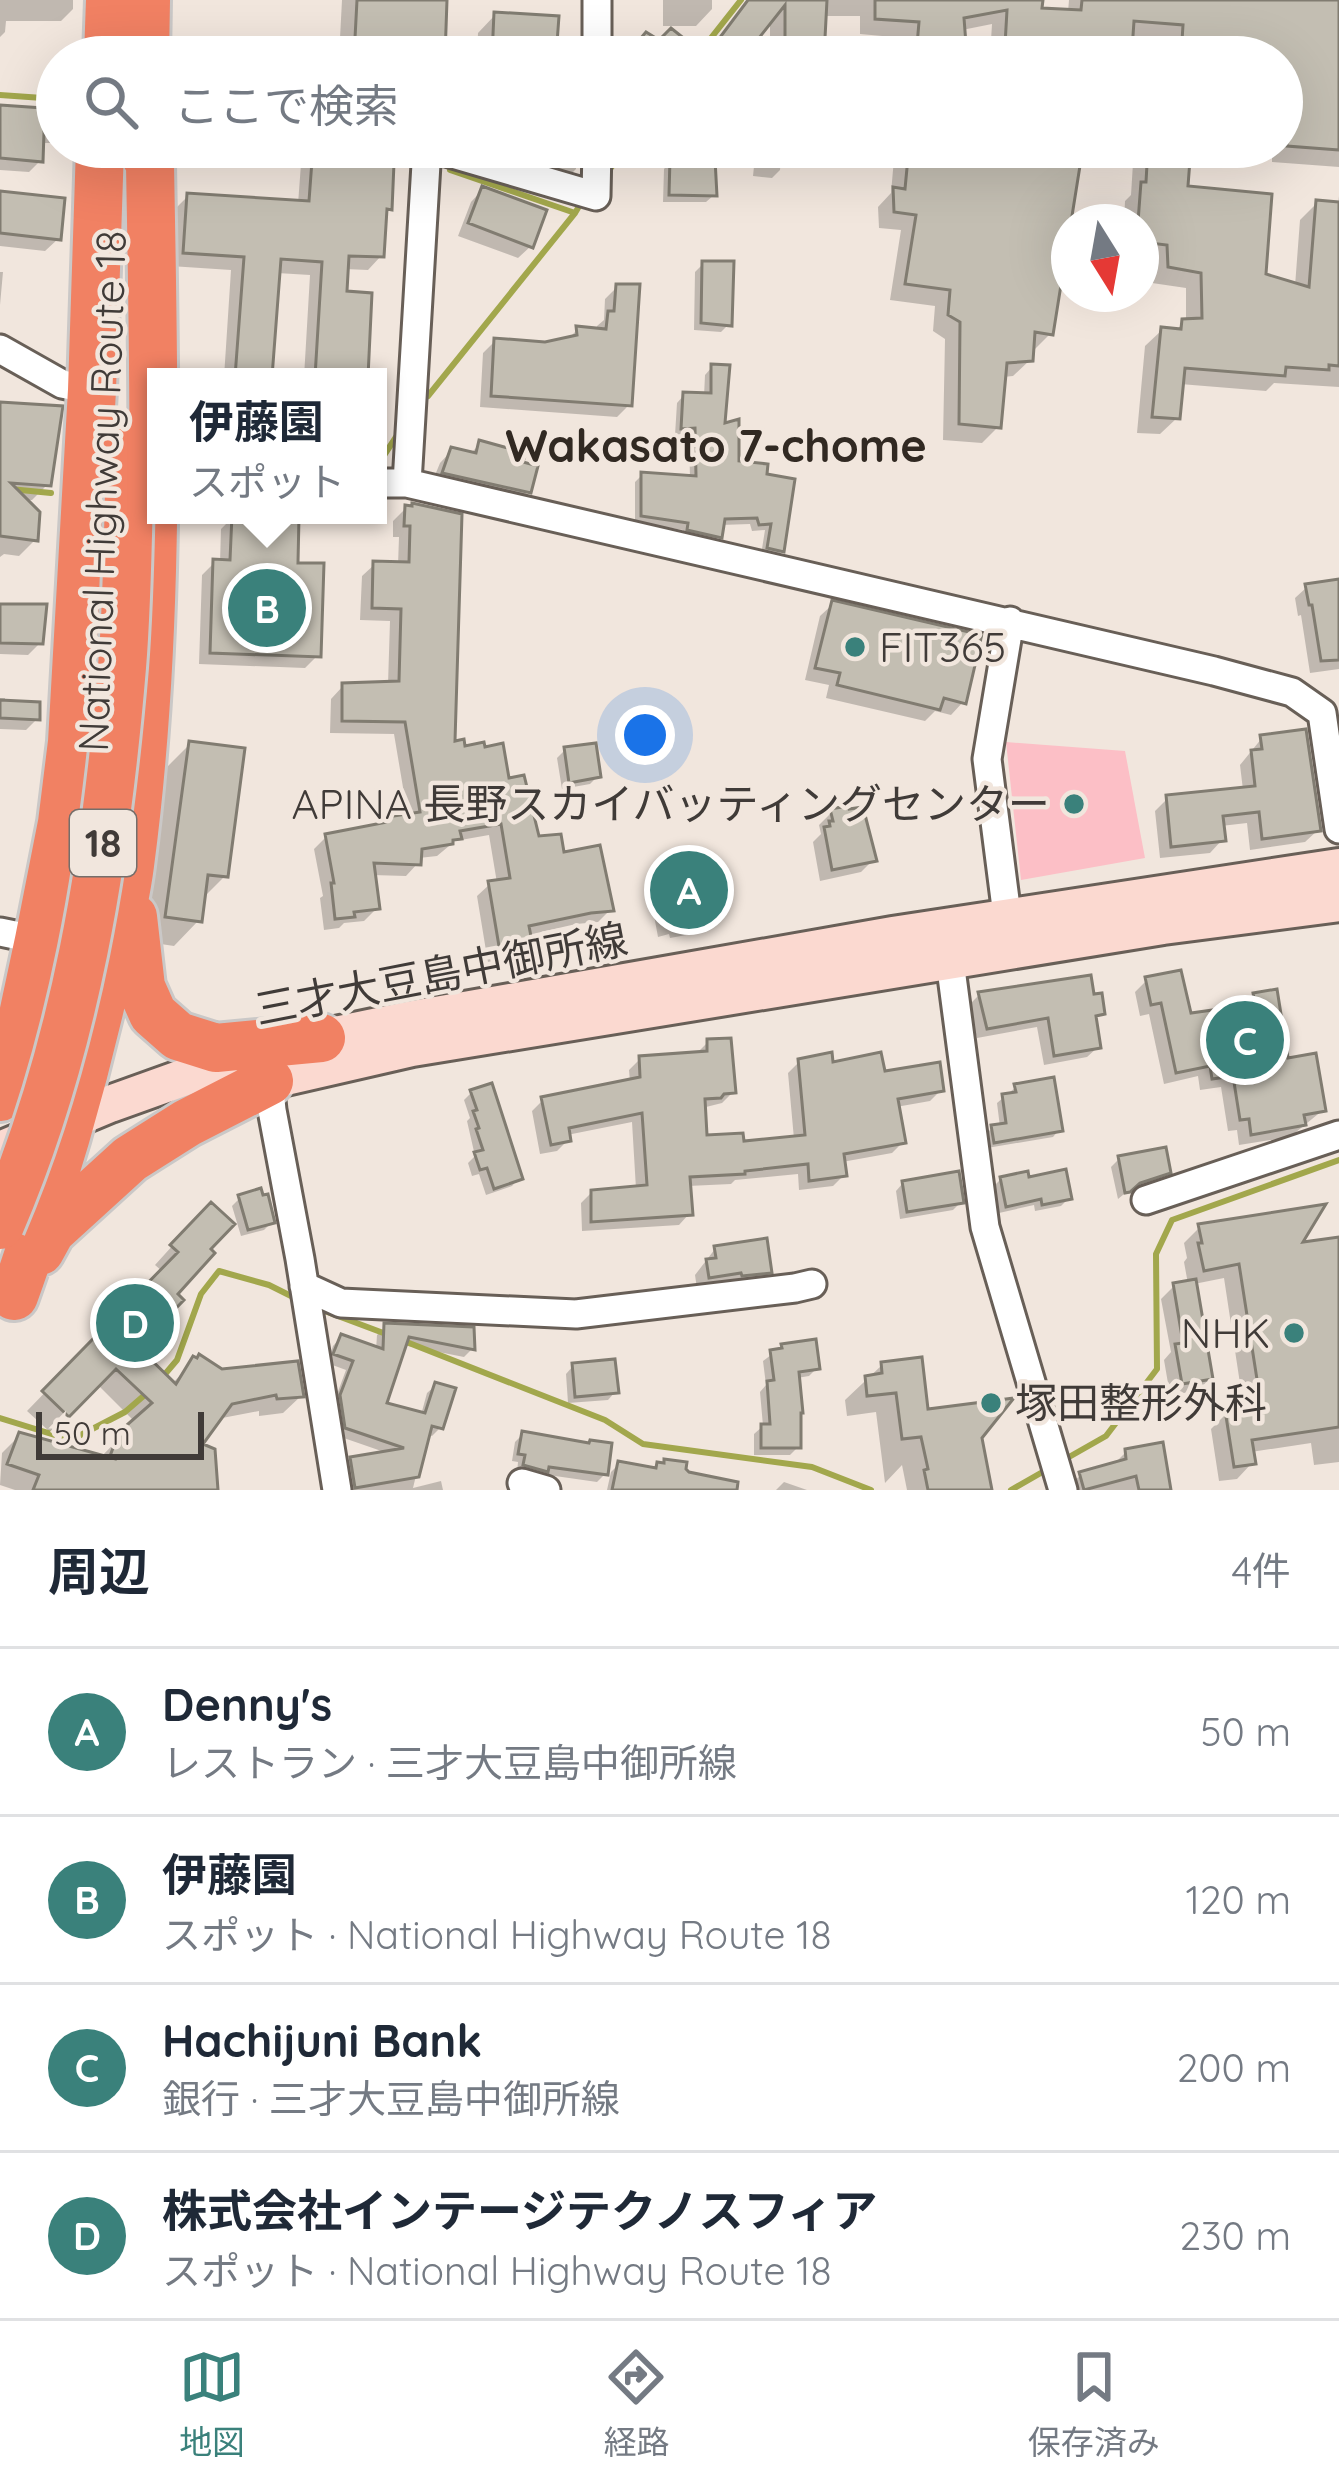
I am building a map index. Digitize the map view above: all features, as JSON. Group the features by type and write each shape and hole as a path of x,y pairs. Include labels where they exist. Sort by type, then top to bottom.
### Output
{"highway":[{"path":"109,36 110,0"},
{"path":"145,36 146,0"},
{"name":"18","path":"0,1096 23,1015 20,936 62,823 72,742 92,391 121,168"},
{"name":"National Highway Route 18","path":"0,1225 52,1082 91,919 108,812 137,452 138,168"},
{"name":"18","path":"7,1309 90,1053 129,871 153,604 137,452"},
{"name":"National Highway Route 18","path":"0,1184 37,1078 74,916 104,661 137,452"},
{"name":"18","path":"129,871 141,987 153,1014 178,1036 216,1048 321,1038"},
{"name":"18","path":"7,1309 51,1231 130,1159 269,1081"}],"main road":[{"name":"三才大豆島中御所線","path":"0,1152 184,1100 412,1048 950,961 1010,934 1339,867"},
{"name":"三才大豆島中御所線","path":"67,1131 188,1076 321,1038 402,1021 893,935 1163,926 1339,902"}],"street":[{"path":"597,0 597,36"},
{"path":"407,483 427,168"},
{"path":"500,168 596,196 597,168"},
{"path":"0,349 62,384 92,391"},
{"path":"387,483 407,483 1010,621 1292,692 1322,713 1339,829"},
{"path":"1010,621 987,758 1010,934"},
{"path":"950,961 986,1227 1058,1474"},
{"path":"269,1081 337,1490"},
{"path":"1146,1200 1339,1135"},
{"path":"306,1299 576,1314 812,1284"}],"shaded area":[{"name":"APINA 長野スカイバッティングセンター","path":"1006,742 1125,751 1145,858 1021,880"}],"building":[{"path":"357,0 447,0 446,36 355,36"},
{"path":"748,0 827,0 825,36 785,36 785,5 761,36 721,36"},
{"path":"875,0 1043,0 1042,8 1081,10 1082,0 1339,0 1339,150 1303,147 1303,36 1182,36 1183,25 1134,21 1133,36 1006,36 1007,10 964,18 965,36 918,36 919,22 875,19"},
{"path":"494,12 559,16 558,36 493,36"},
{"path":"0,105 36,108 36,161 0,158"},
{"path":"311,168 394,168 384,257 349,256 347,291 372,293 368,368 316,368 322,262 281,259 273,368 236,368 244,257 183,253 187,193 309,201"},
{"path":"670,168 715,168 717,196 669,195"},
{"path":"907,168 1080,168 1074,204 1051,204 1051,312 1057,312 1053,335 1035,332 1033,361 1007,363 1001,428 959,424 960,322 948,315 950,290 905,284 916,215 894,212 893,187 905,189"},
{"path":"1147,168 1189,168 1188,186 1272,194 1266,274 1309,287 1316,200 1339,202 1339,366 1329,365 1329,370 1286,367 1285,376 1185,368 1180,419 1152,417 1161,327 1181,329 1182,319 1202,318 1201,273 1168,267 1167,245 1159,244 1159,204 1139,204 1141,182 1146,182"},
{"path":"482,186 547,210 533,248 468,223"},
{"path":"0,191 65,198 61,240 0,233"},
{"path":"702,261 734,261 732,326 701,323"},
{"path":"616,284 640,284 632,406 491,396 494,338 545,342 577,335 576,326 606,329 608,311 614,311"},
{"path":"711,364 730,365 725,423 739,419 739,461 768,464 767,474 795,479 784,552 767,548 771,524 759,525 757,518 725,519 722,538 687,530 688,523 641,516 641,472 696,476 695,428 681,429 683,392 711,393"},
{"path":"0,402 63,406 51,486 11,483 40,512 38,541 0,536"},
{"path":"479,440 526,453 523,462 538,466 531,493 442,473 451,447 476,453"},
{"path":"405,505 462,514 455,741 464,739 465,746 484,742 485,747 503,743 509,778 524,775 539,836 561,834 564,852 600,845 614,911 529,926 534,952 501,958 488,881 510,878 501,824 460,831 462,839 453,844 422,849 421,865 374,863 380,909 335,919 325,834 420,812 405,722 342,721 342,683 399,681 401,609 372,608 373,561 409,562"},
{"path":"232,524 299,524 298,563 324,563 321,657 210,653 213,559 230,560"},
{"path":"1339,579 1339,660 1321,661 1305,584"},
{"path":"832,600 982,635 966,704 944,698 940,710 837,685 840,673 815,668"},
{"path":"0,604 47,604 43,644 0,643"},
{"path":"0,700 40,702 40,720 0,718"},
{"path":"1306,729 1321,831 1262,839 1259,812 1223,816 1226,841 1171,847 1166,795 1255,786 1251,750 1262,749 1260,735"},
{"path":"189,741 245,748 228,877 208,875 202,922 165,917"},
{"path":"596,743 601,777 569,783 564,747"},
{"path":"863,807 877,861 832,870 824,827 833,821 830,809"},
{"path":"696,849 697,857 709,855 720,917 670,926 658,863 672,860 671,854"},
{"path":"1181,970 1191,1013 1255,1004 1253,993 1277,989 1288,1058 1316,1053 1326,1111 1304,1115 1306,1125 1251,1135 1249,1119 1240,1120 1233,1076 1212,1079 1210,1066 1176,1073 1161,1003 1151,1005 1145,977"},
{"path":"1091,975 1094,994 1102,993 1105,1014 1096,1016 1101,1048 1054,1056 1048,1018 987,1029 978,992"},
{"path":"731,1038 736,1093 705,1099 707,1135 743,1133 744,1141 805,1135 798,1059 832,1052 833,1062 881,1052 885,1071 940,1062 944,1091 898,1099 906,1143 844,1154 847,1176 809,1181 808,1164 690,1177 693,1215 591,1222 591,1190 647,1185 642,1113 569,1128 571,1141 551,1145 541,1097 640,1077 639,1056 707,1051 707,1039"},
{"path":"1054,1077 1063,1131 994,1143 991,1125 1006,1123 1002,1094 1016,1092 1014,1084"},
{"path":"492,1083 523,1179 494,1189 487,1168 480,1170 474,1152 483,1150 470,1090"},
{"path":"1166,1147 1171,1173 1125,1193 1118,1156"},
{"path":"1066,1169 1072,1199 1042,1205 1041,1199 1006,1207 1000,1177"},
{"path":"959,1171 964,1203 907,1212 902,1181"},
{"path":"261,1188 263,1195 268,1194 275,1223 248,1230 238,1195"},
{"path":"211,1202 235,1224 178,1294 184,1300 138,1347 176,1384 199,1354 222,1369 298,1361 304,1397 277,1399 276,1395 232,1404 203,1444 215,1449 218,1490 33,1490 39,1475 7,1464 19,1432 112,1458 119,1432 152,1403 116,1369 69,1417 42,1391 178,1252 170,1245"},
{"name":"NHK","path":"1326,1204 1303,1242 1339,1237 1339,1427 1252,1440 1256,1464 1234,1467 1225,1410 1261,1405 1239,1264 1204,1271 1198,1224"},
{"path":"767,1238 772,1273 709,1278 706,1259 716,1258 714,1246"},
{"path":"1196,1279 1213,1379 1182,1384 1175,1344 1183,1343 1173,1283"},
{"path":"384,1323 474,1327 475,1350 409,1337 387,1403 425,1413 435,1382 456,1388 443,1429 432,1426 419,1477 355,1488 350,1457 404,1448 345,1428 340,1395 353,1361 333,1354 341,1334 383,1349"},
{"path":"816,1339 820,1369 799,1372 801,1448 761,1448 761,1424 770,1424 767,1381 774,1380 770,1350"},
{"name":"塚田整形外科","path":"922,1357 928,1409 1014,1398 982,1438 992,1490 928,1490 921,1437 902,1439 896,1393 867,1396 865,1376 882,1373 881,1362"},
{"path":"615,1359 619,1393 575,1397 572,1363"},
{"path":"522,1431 612,1443 608,1475 549,1467 548,1472 523,1465 525,1455 518,1454"},
{"path":"1163,1442 1171,1490 1139,1490 1136,1476 1084,1490 1079,1472 1126,1459 1125,1449"},
{"path":"664,1459 687,1462 689,1472 738,1482 737,1490 612,1490 618,1461 656,1468"}],"waterway":[{"path":"713,36 741,0"},
{"path":"0,95 36,98"},
{"path":"450,170 575,213 578,208"},
{"path":"428,396 575,213"},
{"path":"387,451 396,437"},
{"path":"0,488 51,493"},
{"path":"1062,1461 1106,1436 1157,1369 1156,1254 1172,1220 1339,1160"},
{"path":"160,1380 177,1360 201,1294 219,1271 269,1285 297,1299"},
{"path":"314,1307 386,1334"},
{"path":"404,1341 605,1420 643,1444 812,1467 871,1490"},
{"path":"0,1418 71,1440 125,1412 147,1393"},
{"path":"1011,1490 1046,1470"}],"place":[{"name":"伊藤園","path":"267,608"},
{"name":"FIT365","path":"855,647"},
{"name":"APINA 長野スカイバッティングセンター","path":"1074,804"},
{"name":"Denny's","path":"689,890"},
{"name":"Hachijuni Bank","path":"1245,1040"},
{"name":"株式会社インテージテクノスフィア","path":"135,1323"},
{"name":"NHK","path":"1294,1333"},
{"name":"塚田整形外科","path":"991,1403"}],"district":[{"name":"Wakasato 7-chome","path":"716,446"}]}
